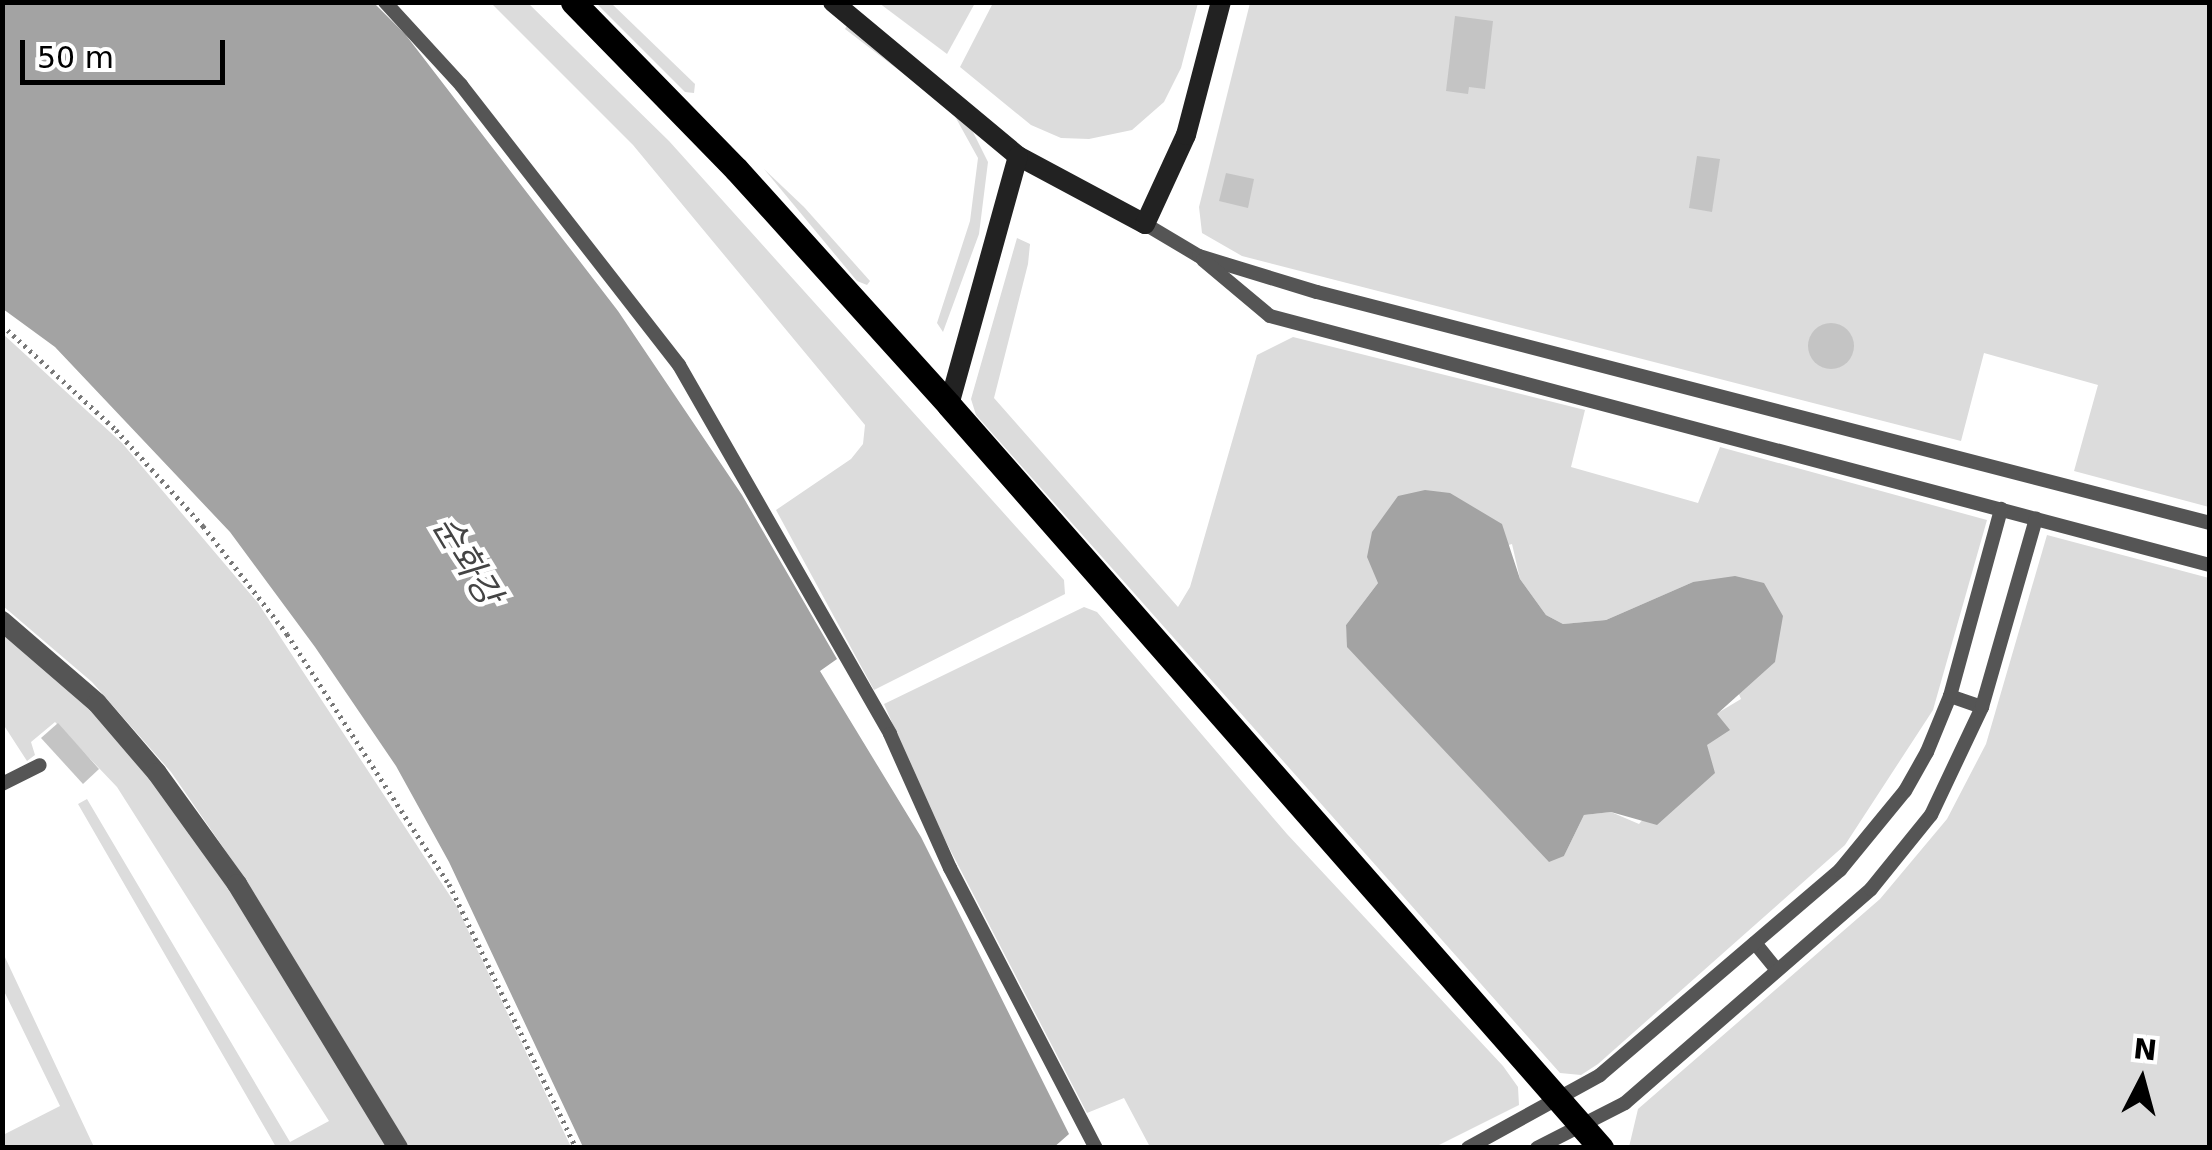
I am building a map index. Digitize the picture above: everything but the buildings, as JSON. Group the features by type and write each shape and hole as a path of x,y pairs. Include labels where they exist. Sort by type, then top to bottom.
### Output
{"main road":[{"path":"573,2 736,169 950,406 1601,1148"},
{"path":"837,4 1018,156 1144,224 1186,135 1221,2"},
{"path":"950,406 1018,156"}],"street":[{"path":"2,621 97,703 157,773 246,898 398,1148"}],"lane":[{"path":"385,2 462,85 678,366 890,734 950,868 1096,1148"},
{"path":"1144,224 1199,256 1270,316 2210,565"},
{"path":"1199,256 1317,292 2210,523"},
{"path":"1468,1148 1600,1075 1840,870 1905,791 1950,696 2001,510"},
{"path":"1537,1148 1625,1103 1871,888 1932,815 1982,707 2036,518"},
{"path":"1950,696 1982,707"},
{"path":"2,784 40,766"},
{"path":"1756,943 1777,970"}],"path":[{"path":"2,325 129,444 287,634 450,884 576,1148"}],"shaded area":[{"path":"993,2 1198,3 1181,68 1164,102 1132,130 1089,139 1061,138 1031,125 960,67"},
{"path":"491,3 528,3 669,141 1064,580 1065,594 874,690 776,510 851,459 863,444 865,425 633,145"},
{"path":"596,3 611,3 695,84 694,93 685,92"},
{"path":"879,3 975,3 947,54"},
{"path":"1250,3 2209,3 2209,507 2074,471 2098,385 1984,353 1961,441 1242,256 1202,233 1199,207"},
{"path":"848,24 967,120 988,162 979,234 943,332 937,323 970,221 978,158 952,111 845,29"},
{"path":"764,169 870,281 867,285 857,281"},
{"path":"1017,238 1030,244 1028,264 994,398 1178,607 1190,587 1257,355 1293,337 1585,410 1571,467 1698,503 1720,447 1987,520 1933,710 1845,845 1598,1064 1581,1075 1560,1073 976,415 971,399","holes":["1512,544 1520,579 1546,615 1563,624 1606,620 1693,582 1741,699 1716,714 1707,745 1639,824 1611,812 1584,815 1564,856 1348,647 1346,625 1378,583"]},
{"path":"3,334 122,443 258,603 456,905 571,1147 409,1147 243,876 171,772 92,682 3,606"},
{"path":"2047,535 2209,578 2209,1147 1629,1147 1638,1109 1880,899 1947,819 1986,744"},
{"path":"1084,607 1097,612 1287,834 1503,1066 1518,1087 1519,1105 1433,1148 1150,1147 1124,1098 1087,1113 930,811 884,704"},
{"path":"2,632 78,696 145,771 238,902 387,1147 276,1147 78,804 87,799 290,1142 329,1121 117,787 55,722 31,742 35,755 27,761 3,724"},
{"path":"3,953 94,1147 3,1147 3,1135 60,1106 3,989"}],"water":[{"name":"순화강","path":"3,3 374,3 405,34 618,311 742,495 837,659 820,671 921,837 1069,1134 1053,1148 583,1147 449,862 396,766 315,647 230,532 55,347 3,309"},
{"path":"1425,490 1450,493 1502,524 1520,579 1546,615 1563,624 1606,620 1693,582 1735,576 1764,583 1783,616 1775,662 1717,714 1730,730 1707,745 1715,773 1657,825 1611,812 1584,815 1564,856 1549,862 1347,647 1346,625 1378,583 1367,557 1372,532 1398,496"}]}
